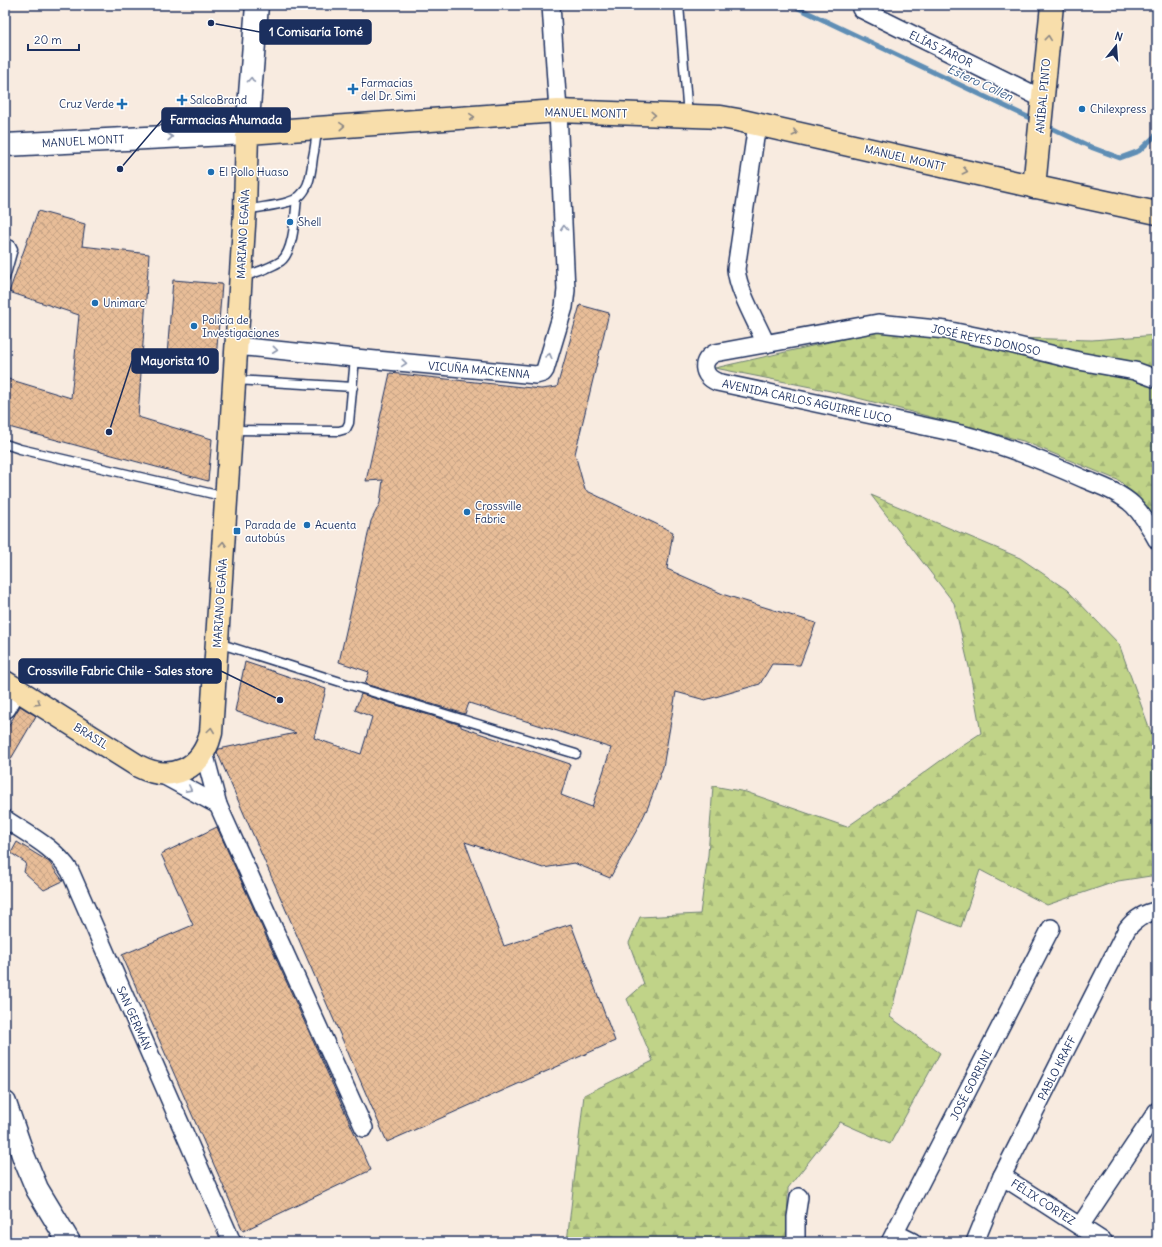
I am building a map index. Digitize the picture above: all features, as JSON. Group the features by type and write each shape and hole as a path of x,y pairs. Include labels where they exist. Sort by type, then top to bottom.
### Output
{"main road":[{"name":"MARIANO EGAÑA","path":"181,770 190,766 204,752 211,733 245,210 247,133 257,5"},
{"name":"ANÍBAL PINTO","path":"1034,187 1052,5"},
{"name":"MANUEL MONTT","path":"5,145 247,133 558,111 721,117 1157,214"},
{"name":"BRASIL","path":"8,693 148,771 159,774 181,770"},
{"path":"5,1103 23,1155 37,1188 69,1242"}],"street":[{"name":"VICUÑA MACKENNA","path":"236,346 536,375 543,373 564,307 566,290 558,111 551,5"},
{"name":"ELÍAS ZAROR","path":"861,9 1042,102"},
{"path":"757,124 736,269 740,287 766,344"},
{"name":"JOSÉ REYES DONOSO","path":"766,344 878,323 912,326 946,330 985,338 1073,359 1135,371 1157,379"},
{"name":"AVENIDA CARLOS AGUIRRE LUCO","path":"766,344 715,353 711,355 706,362 706,373 717,382 961,434 1030,456 1125,498 1139,512 1157,540"},
{"path":"204,752 218,805 364,1128"},
{"path":"159,774 218,805"},
{"name":"SAN GERMÁN","path":"5,819 56,854 64,861 70,871 232,1242"},
{"name":"PABLO KRAFF","path":"975,1242 1002,1176 1127,929 1133,921 1142,915 1157,911"},
{"name":"JOSÉ GORRINI","path":"892,1237 1051,928"},
{"path":"1080,1226 1157,1110"},
{"name":"FÉLIX CORTEZ","path":"1002,1176 1104,1242"},
{"path":"796,1242 796,1217 799,1197"},
{"path":"892,1237 913,1242"}],"lane":[{"path":"679,5 688,116"},
{"path":"245,210 290,202 303,193 310,182 318,128"},
{"path":"240,278 275,264 286,256 290,244 297,198"},
{"path":"5,243 11,245 13,249 5,278"},
{"path":"231,430 339,431 346,429 349,423 355,358"},
{"path":"234,380 353,387"},
{"path":"5,444 20,449 226,497"},
{"path":"217,643 576,754"}],"green space":[{"path":"909,324 1011,338 1092,340 1157,335 1157,519 1120,481 1023,441 831,391 715,368"},
{"path":"871,495 1020,558 1067,590 1119,644 1157,749 1157,875 1118,881 1047,905 980,870 961,927 917,910 890,1017 940,1053 890,1144 840,1122 788,1188 787,1242 567,1242 584,1095 653,1061 627,999 644,984 629,943 640,917 700,914 708,855 713,786 746,792 847,827 981,733 969,667 954,603"}],"building":[{"name":"Unimarc","path":"38,211 85,224 82,246 149,254 138,417 212,439 208,481 5,426 5,378 71,398 79,315 9,292"},
{"name":"Policía de Investigaciones","path":"173,280 222,284 215,372 166,368"},
{"path":"580,305 609,313 575,454 585,490 673,532 667,569 725,595 816,623 800,665 772,664 760,684 705,700 676,692 663,767 648,807 638,828 610,878 574,863 543,868 465,842 504,946 571,924 615,1041 387,1142 217,752 219,749 296,733 235,711 245,662 326,689 314,738 361,754 372,717 355,710 361,694 461,725 461,727 570,764 561,795 592,807 611,748 469,703 465,714 365,684 369,672 339,662 371,521 380,503 383,480 366,481 390,373 541,389 557,387"},
{"path":"20,706 36,716 5,769 5,732"},
{"path":"217,827 371,1170 243,1231 122,955 193,925 161,854"},
{"path":"17,842 49,862 63,881 44,890 24,872 26,863 11,853"}],"waterway":[{"name":"Estero Collen","path":"792,5 1036,121"},
{"name":"Estero Collen","path":"1045,125 1093,148 1120,158 1139,151 1157,134"}],"place":[{"name":"1 Comisaría Tomé","path":"211,23"},
{"name":"Farmacias del Dr. Simi","path":"353,89"},
{"name":"SalcoBrand","path":"182,100"},
{"name":"Cruz Verde","path":"122,104"},
{"name":"Chilexpress","path":"1082,109"},
{"name":"Farmacias Ahumada","path":"120,169"},
{"name":"El Pollo Huaso","path":"211,172"},
{"name":"Shell","path":"290,222"},
{"name":"Unimarc","path":"95,303"},
{"name":"Policía de Investigaciones","path":"194,326"},
{"name":"Mayorista 10","path":"109,432"},
{"name":"Crossville Fabric","path":"467,512"},
{"name":"Acuenta","path":"307,525"},
{"name":"Parada de autobús","path":"237,531"},
{"name":"Crossville Fabric Chile - Sales store","path":"280,700"}]}
